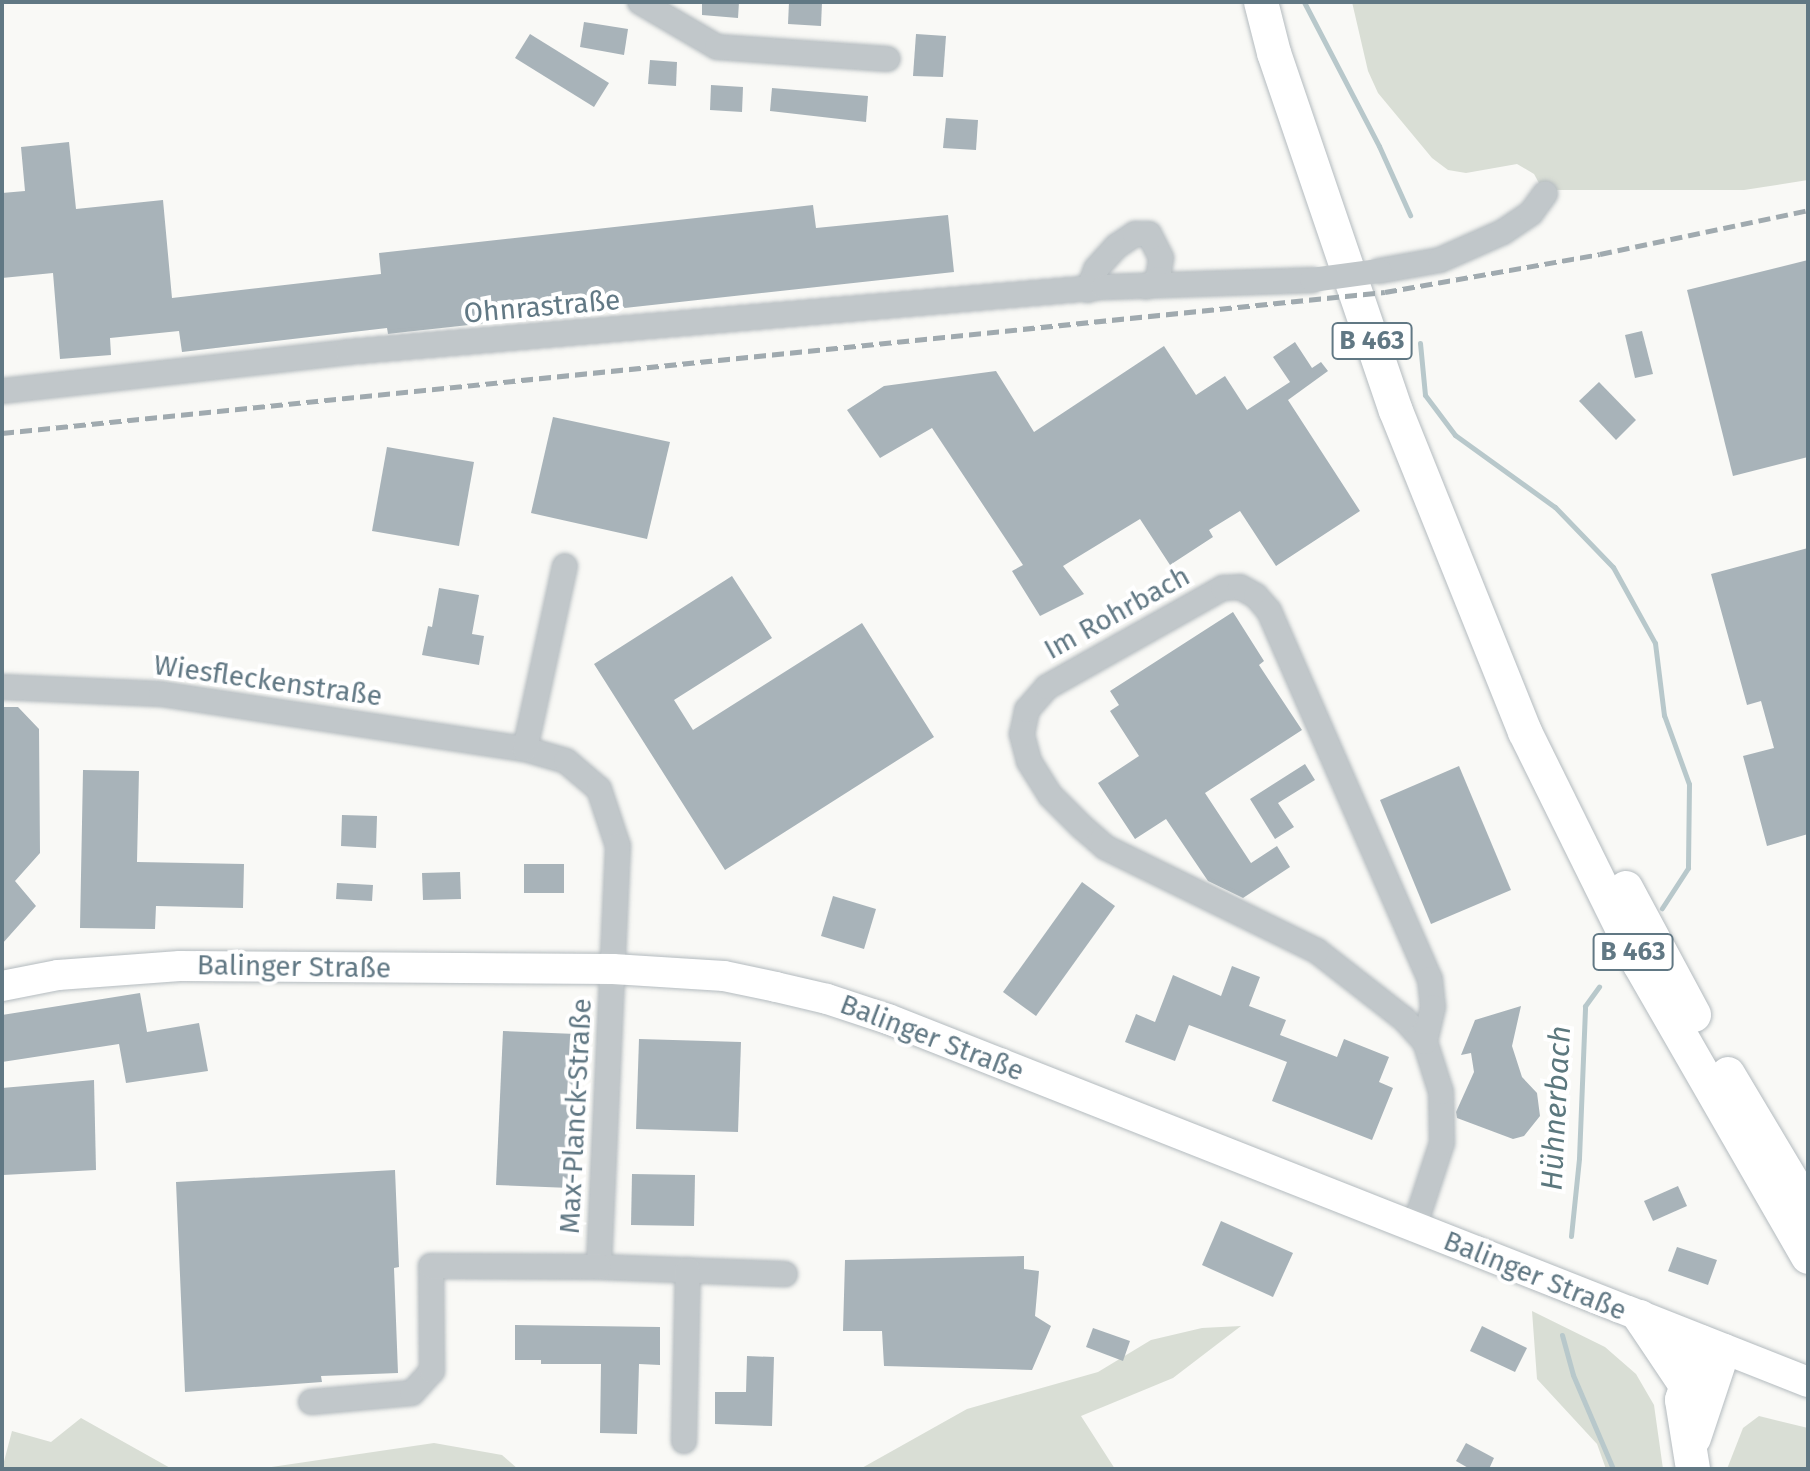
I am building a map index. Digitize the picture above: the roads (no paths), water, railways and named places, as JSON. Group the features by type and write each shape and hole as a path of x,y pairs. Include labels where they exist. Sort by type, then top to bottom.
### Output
{"highway":[{"name":"B 463","path":"1261,2 1274,53 1396,411 1525,732 1639,963 1808,1257"},
{"name":"B 463","path":"1503,672 1527,696 1707,1040 1806,1201"},
{"path":"1640,1317 1685,1384"},
{"path":"1692,1460 1683,1421 1685,1384 1711,1347"},
{"path":"1692,1460 1711,1347"}],"main road":[{"name":"Balinger Straße","path":"2,986 73,973 180,966 613,969 724,976 827,999 1137,1116 1711,1347 1808,1382"}],"street":[{"path":"640,2 717,47 888,59"},
{"name":"Ohnrastraße","path":"2,391 348,352 1088,290 1312,280 1440,260 1503,232 1531,213 1545,194"},
{"path":"1088,290 1096,269 1117,246 1135,234 1149,234 1161,258 1158,279 1146,287"},
{"path":"525,749 565,566"},
{"name":"Im Rohrbach","path":"1414,1228 1442,1143 1441,1092 1425,1042 1404,1019 1317,951 1105,847 1082,827 1050,795 1029,761 1022,734 1027,710 1047,687 1223,588 1240,587 1256,596 1269,611 1430,979 1433,1007 1425,1042"},
{"name":"Wiesfleckenstraße","path":"2,687 161,694 525,749 566,761 599,789 618,846 613,969"},
{"name":"Max-Planck-Straße","path":"599,1267 613,969"},
{"name":"Max-Planck-Straße","path":"311,1402 412,1393 432,1371 431,1266 599,1267 785,1274"},
{"path":"684,1441 688,1270"}],"waterway":[{"name":"Hühnerbach","path":"1304,2 1379,146 1410,215"},
{"name":"Hühnerbach","path":"1420,343 1425,395 1455,435 1555,507 1613,567 1655,643 1664,715 1689,784 1688,868 1662,908"},
{"name":"Hühnerbach","path":"1571,1236 1579,1158 1585,1006 1599,987"},
{"name":"Hühnerbach","path":"1562,1335 1573,1375 1613,1469"}],"railway":[{"path":"2,433 1385,292 1600,254 1808,210"}]}
